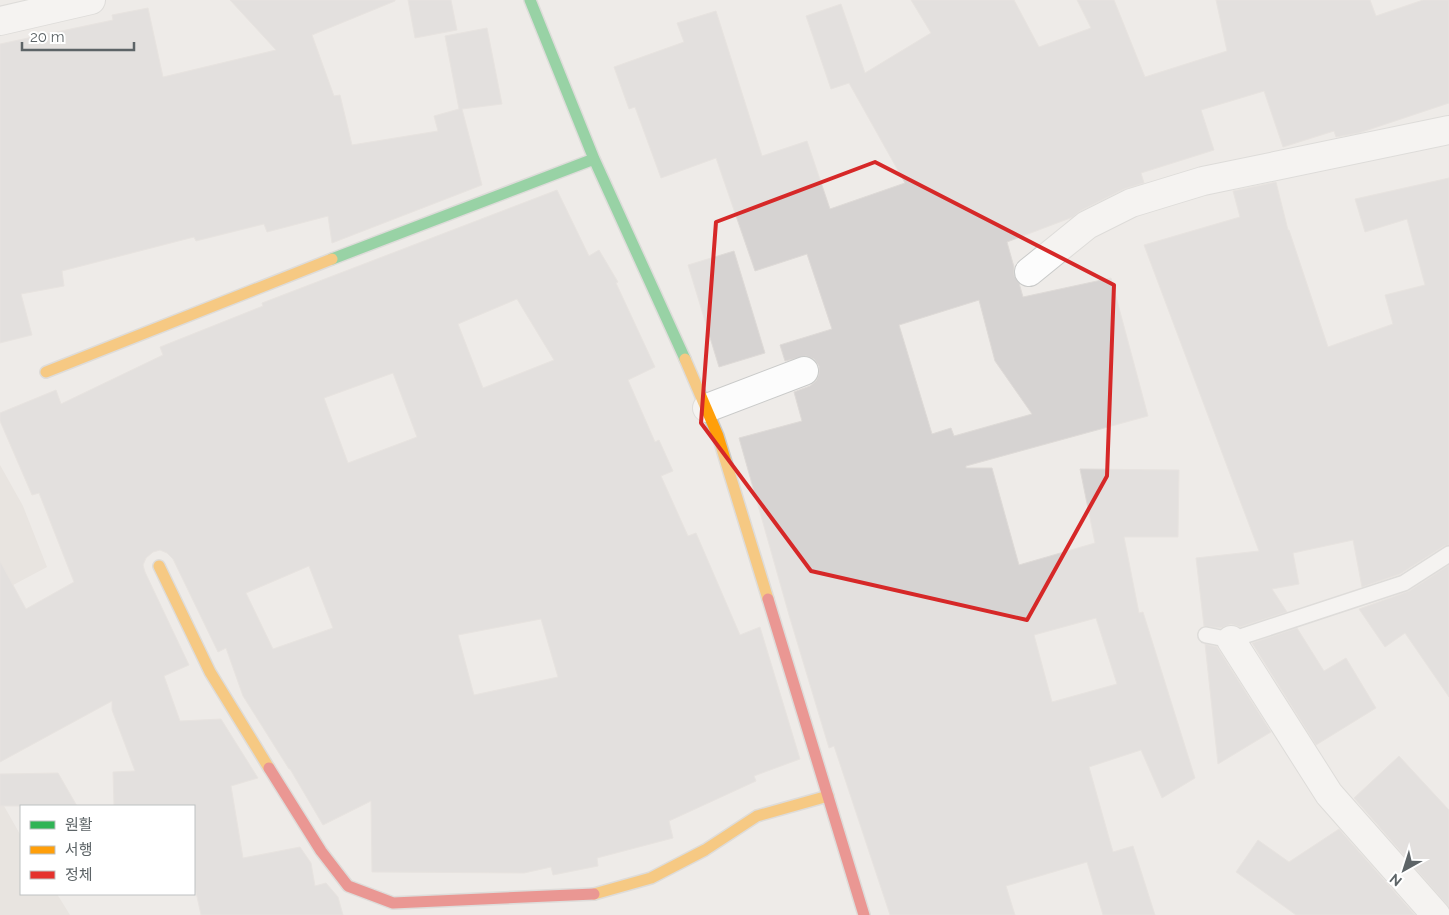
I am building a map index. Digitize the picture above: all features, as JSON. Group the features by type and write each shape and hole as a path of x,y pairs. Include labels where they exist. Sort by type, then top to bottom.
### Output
{"street":[{"path":"0,22 90,0"},
{"path":"530,0 594,159 718,436 864,915"},
{"path":"1029,272 1087,225 1131,204 1203,180 1449,130"},
{"path":"46,372 247,292 594,159"},
{"path":"707,408 804,371"},
{"path":"159,566 210,672 321,851 348,886 393,903 594,894 651,878 705,850 757,816 828,796"},
{"path":"1218,637 1329,794 1436,915"}],"lane":[{"path":"1218,637 1404,583 1449,554"}],"highlighted area":[{"path":"875,162 1114,285 1107,476 1027,620 811,571 701,423 716,222"}],"shaded area":[{"path":"0,465 23,506 47,567 0,592"},
{"path":"0,799 20,834 20,895 58,895 70,915 0,915"}],"building":[{"path":"230,0 395,0 312,35 334,96 340,95 352,145 438,131 434,116 459,109 445,36 487,28 502,104 462,109 482,185 332,243 328,216 267,232 264,224 196,241 194,237 62,271 64,286 21,294 32,335 0,343 0,44 113,20 112,15 148,8 163,77 276,50"},
{"path":"408,0 451,0 457,30 415,38"},
{"path":"911,0 1014,0 1039,47 1091,28 1077,0 1114,0 1145,77 1227,51 1216,0 1370,0 1376,16 1423,0 1449,0 1449,103 1359,133 1336,137 1334,131 1283,147 1264,91 1201,110 1214,150 1141,173 1144,183 1124,189 1080,211 1073,217 1007,242 1014,267 1014,275 1019,283 1023,297 1111,278 1148,416 966,466 966,468 992,468 1019,565 1095,543 1080,469 1179,470 1178,537 1124,537 1139,613 1143,612 1195,778 1162,798 1141,750 1089,767 1113,852 1133,846 1155,915 1103,915 1087,862 1006,886 1015,915 890,915 834,746 829,748 739,438 802,421 794,392 810,386 816,381 819,374 819,366 814,359 806,356 785,361 780,345 832,329 807,254 755,271 716,158 661,178 635,107 629,109 614,67 684,42 677,23 716,11 762,156 807,141 830,209 905,183 849,83 831,89 806,16 841,4 865,73 931,33","holes":["979,300 995,361 1032,414 954,436 951,428 932,434 899,325","1096,618 1117,684 1052,702 1034,635"]},
{"path":"1449,178 1449,545 1444,546 1400,574 1362,587 1353,540 1293,553 1299,584 1272,589 1287,612 1240,627 1231,624 1221,628 1204,626 1196,558 1259,551 1144,245 1240,217 1233,191 1276,182 1288,230 1328,347 1393,324 1385,295 1425,285 1407,219 1365,232 1355,199"},
{"path":"557,190 589,256 599,250 618,282 616,283 655,367 628,380 655,442 659,440 673,471 661,476 688,536 696,533 740,635 760,627 800,759 754,776 756,781 669,821 673,838 597,858 598,866 553,875 551,867 524,873 372,872 371,801 323,825 243,696 226,648 218,652 173,559 167,553 160,550 153,552 146,558 143,565 189,665 164,676 180,721 221,719 258,778 231,786 243,858 300,847 311,863 315,886 326,883 338,897 343,915 201,915 195,888 195,805 114,805 113,772 135,771 112,710 112,701 0,762 0,561 26,609 74,582 39,493 32,495 0,421 0,413 56,390 61,404 163,355 160,347 263,306 262,303","holes":["517,299 554,360 483,388 458,324","393,373 417,437 348,463 324,398","309,566 333,628 273,649 246,593","541,619 558,677 474,695 458,635"]},
{"path":"734,251 765,353 719,367 688,265"},
{"path":"1449,565 1449,697 1405,633 1385,647 1359,609 1409,591"},
{"path":"1297,628 1324,671 1346,658 1376,708 1316,745 1252,643"},
{"path":"1205,644 1217,647 1271,732 1218,764"},
{"path":"1399,756 1449,810 1449,907 1354,798"},
{"path":"58,773 76,805 0,806 0,774"},
{"path":"1339,829 1415,915 1296,915 1236,872 1258,840 1289,862"}],"traffic: fast":[{"path":"530,0 594,159 685,359"},
{"path":"332,259 594,159"}],"traffic: slow":[{"path":"46,372 332,259"},
{"path":"685,359 718,436 768,599"},
{"path":"159,566 210,672 269,768"},
{"path":"594,894 651,878 705,850 757,816 828,796"}],"traffic: jam":[{"path":"768,599 864,915"},
{"path":"269,768 321,851 348,886 393,903 594,894"}]}
